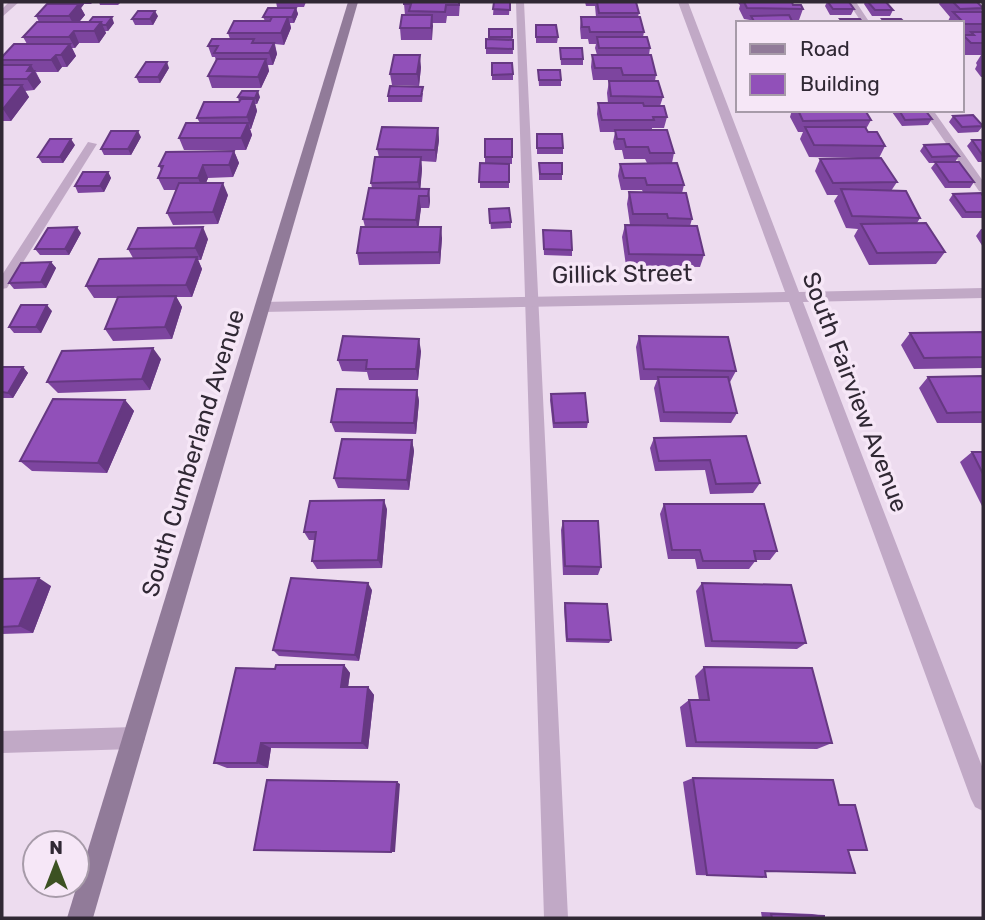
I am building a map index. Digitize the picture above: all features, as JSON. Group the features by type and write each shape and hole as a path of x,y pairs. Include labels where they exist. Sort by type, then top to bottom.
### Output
{"street":[{"path":"2,14 14,2"},
{"name":"South Cumberland Avenue","path":"80,918 353,2"},
{"name":"South Fairview Avenue","path":"684,2 983,799"},
{"name":"Gillick Street","path":"262,307 983,293"},
{"path":"2,743 134,738"}],"lane":[{"path":"520,2 556,918"},
{"path":"852,2 865,21"},
{"path":"929,112 983,189"},
{"path":"2,285 92,144"}],"building":[{"path":"404,2 459,2 459,5 446,5 445,12 409,11 411,4"},
{"path":"494,2 510,2 510,10 493,9"},
{"path":"597,2 636,2 639,13 599,13"},
{"path":"744,2 792,2 793,5 801,5 803,9 747,8"},
{"path":"828,2 849,2 854,9 833,9"},
{"path":"868,2 886,2 893,10 875,10"},
{"path":"953,2 977,2 983,8 960,9"},
{"path":"47,4 79,4 69,16 36,16"},
{"path":"268,8 296,8 292,17 263,17"},
{"path":"138,11 155,11 150,19 132,19"},
{"path":"953,12 983,12 983,24 965,24"},
{"path":"402,15 432,15 431,28 400,28"},
{"path":"789,15 792,21 754,21 751,16"},
{"path":"93,17 112,17 106,25 102,25 101,22 89,22"},
{"path":"272,17 288,17 281,33 228,33 234,21 270,21"},
{"path":"581,17 640,17 644,32 590,32 589,27 582,27"},
{"path":"840,19 862,21 842,21"},
{"path":"882,19 903,21 884,21"},
{"path":"37,22 101,22 94,31 74,31 69,37 23,37"},
{"path":"536,25 556,25 558,37 536,37"},
{"path":"489,29 512,29 512,37 489,37"},
{"path":"971,32 983,32 983,43 971,43 964,36 974,35"},
{"path":"597,37 647,37 650,48 599,48"},
{"path":"212,39 254,39 252,43 274,43 269,53 214,53 218,46 208,46"},
{"path":"486,39 513,40 513,49 486,48"},
{"path":"14,44 70,44 61,55 56,55 51,60 2,60"},
{"path":"560,48 582,48 583,59 561,59"},
{"path":"394,55 420,55 417,74 390,74"},
{"path":"592,55 651,55 656,75 623,75 621,68 595,68"},
{"path":"217,59 266,59 258,77 208,76"},
{"path":"146,62 167,62 158,77 136,77"},
{"path":"492,63 512,63 513,74 492,75"},
{"path":"2,65 31,65 27,71 34,71 27,79 2,79"},
{"path":"538,70 560,70 561,80 539,80"},
{"path":"609,81 658,81 663,97 611,96"},
{"path":"2,85 22,85 3,109 2,109"},
{"path":"390,86 423,87 421,96 388,96"},
{"path":"242,91 258,91 255,98 238,97"},
{"path":"241,99 254,99 247,117 197,118 204,102 239,102"},
{"path":"598,103 664,106 667,117 653,117 654,120 602,120"},
{"path":"799,112 866,112 871,120 803,121"},
{"path":"900,112 927,112 932,119 905,120"},
{"path":"973,115 983,126 962,127 953,116"},
{"path":"186,123 248,123 241,138 179,138"},
{"path":"382,127 438,128 435,150 377,149"},
{"path":"805,127 865,127 868,132 877,132 885,146 814,145"},
{"path":"615,130 667,130 674,153 650,153 648,147 626,147 624,139 617,139"},
{"path":"111,131 138,131 128,149 101,149"},
{"path":"537,134 562,134 563,148 537,148"},
{"path":"50,139 71,139 60,157 38,157"},
{"path":"485,139 512,139 512,157 485,157"},
{"path":"972,140 983,140 983,156"},
{"path":"949,144 959,156 932,157 924,145"},
{"path":"234,151 229,165 203,165 198,178 158,178 163,166 159,166 166,152"},
{"path":"375,157 421,157 418,182 371,183"},
{"path":"881,158 897,182 833,183 820,159"},
{"path":"935,162 959,162 974,182 949,182"},
{"path":"480,163 509,164 509,182 479,182"},
{"path":"539,163 562,163 562,174 540,174"},
{"path":"677,163 684,185 647,185 645,178 624,178 620,164"},
{"path":"83,172 108,172 100,186 75,186"},
{"path":"179,183 223,183 213,212 167,213"},
{"path":"369,188 429,189 428,196 419,196 416,220 363,219"},
{"path":"841,189 906,191 920,218 852,216"},
{"path":"629,192 686,193 692,219 668,218 667,214 633,214"},
{"path":"981,193 983,212 966,212 953,194"},
{"path":"509,208 511,222 490,223 489,209"},
{"path":"926,223 945,252 877,253 861,224"},
{"path":"625,225 697,226 704,255 629,254"},
{"path":"77,227 65,249 35,249 48,228"},
{"path":"203,227 195,248 128,249 138,228"},
{"path":"361,227 441,227 439,252 357,253"},
{"path":"543,230 571,231 572,250 544,249"},
{"path":"197,257 186,285 86,286 99,259"},
{"path":"51,262 41,282 9,283 21,263"},
{"path":"176,296 165,327 105,329 118,297"},
{"path":"21,305 47,305 36,327 9,327"},
{"path":"983,332 983,357 924,358 910,333"},
{"path":"343,336 419,339 416,369 366,369 367,360 338,360"},
{"path":"639,336 728,337 736,371 644,369"},
{"path":"153,348 142,379 47,382 62,351"},
{"path":"2,367 23,367 8,393 2,392"},
{"path":"983,376 983,412 947,413 928,377"},
{"path":"658,377 728,377 737,413 664,412"},
{"path":"337,389 417,390 414,423 331,422"},
{"path":"585,393 588,422 554,423 551,394"},
{"path":"53,399 125,400 98,463 20,461"},
{"path":"746,436 760,483 716,484 710,460 659,461 654,438"},
{"path":"342,439 412,440 407,480 334,478"},
{"path":"972,452 983,452 983,474"},
{"path":"384,500 378,560 312,561 316,532 304,532 310,501"},
{"path":"664,504 764,504 777,551 754,551 756,561 703,561 700,550 672,550"},
{"path":"563,521 598,521 601,567 565,566"},
{"path":"39,578 19,626 2,627 2,579"},
{"path":"291,578 368,583 355,655 273,650"},
{"path":"702,583 791,585 806,643 712,641"},
{"path":"565,603 607,604 611,640 567,639"},
{"path":"276,665 344,665 341,687 368,687 362,743 261,743 257,763 214,763 236,668 275,669"},
{"path":"704,667 812,668 832,743 696,742 689,700 709,700"},
{"path":"693,778 833,780 839,805 855,805 867,850 848,850 855,873 765,871 766,877 707,875"},
{"path":"267,780 397,782 391,852 254,850"},
{"path":"771,914 824,916 824,918 772,918"}]}
